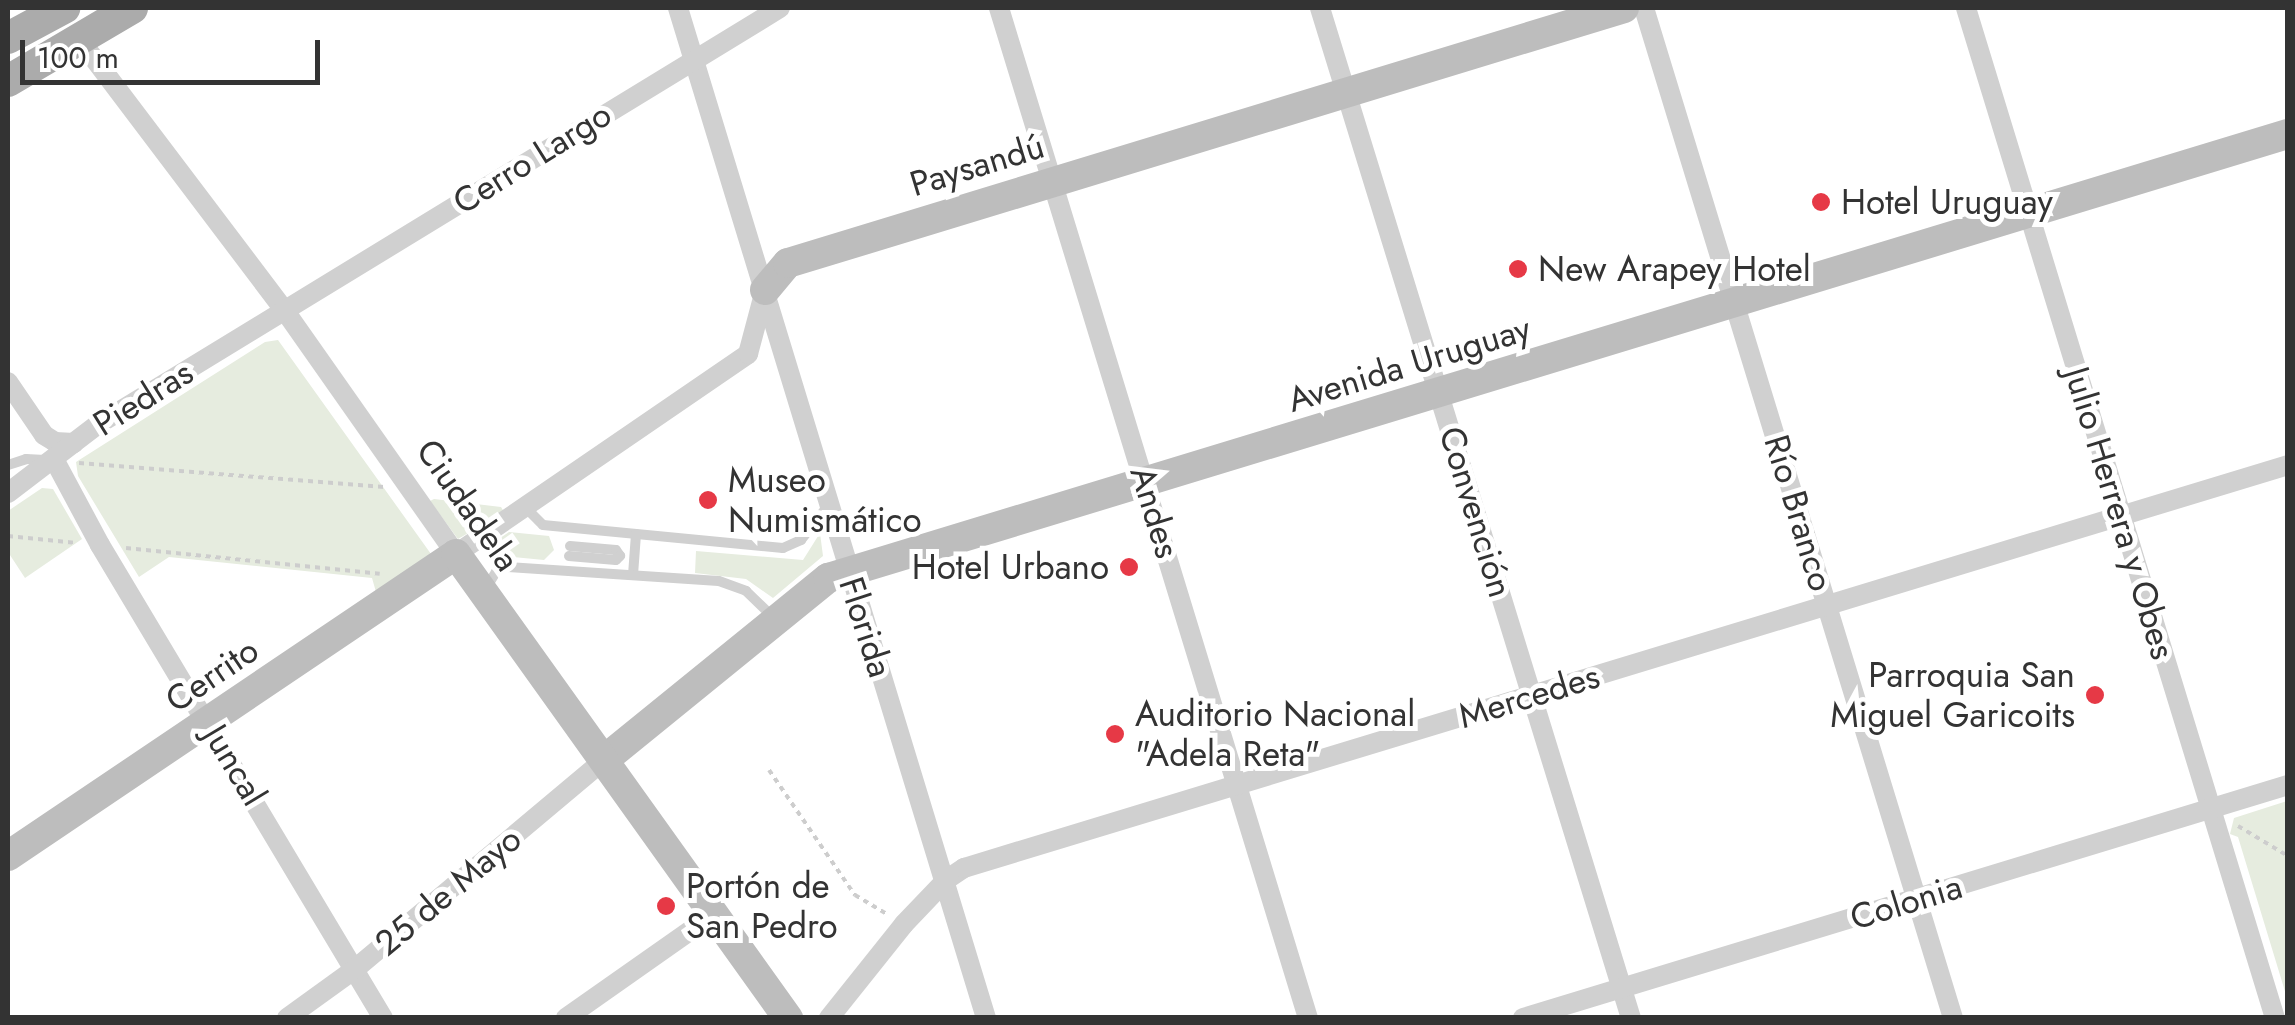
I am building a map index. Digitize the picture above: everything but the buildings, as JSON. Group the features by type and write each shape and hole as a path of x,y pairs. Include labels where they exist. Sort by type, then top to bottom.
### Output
{"main road":[{"path":"8,38 64,8"},
{"path":"8,81 132,8"}],"street":[{"name":"Florida","path":"678,8 827,507 986,1018"},
{"name":"Cerro Largo","path":"285,310 692,58 780,8"},
{"name":"Andes","path":"999,8 1308,1018"},
{"name":"Convención","path":"1320,8 1631,1018"},
{"name":"Paysandú","path":"765,290 788,262 1624,8"},
{"name":"Río Branco","path":"1644,8 1954,1018"},
{"name":"Julio Herrera y Obes","path":"1966,8 2275,1018"},
{"name":"Ciudadela","path":"80,40 285,310 788,1018"},
{"name":"Avenida Uruguay","path":"604,760 818,584 848,571 2288,134"},
{"path":"456,554 748,354 765,290"},
{"name":"Piedras","path":"8,493 74,443 285,310"},
{"path":"8,382 44,435 56,442 74,443"},
{"name":"Juncal","path":"55,461 100,545 210,722 383,1018"},
{"name":"Mercedes","path":"829,1018 904,924 946,880 964,868 2288,465"},
{"name":"Cerrito","path":"8,856 456,554"},
{"name":"25 de Mayo","path":"287,1018 355,969 604,760"},
{"name":"Colonia","path":"1523,1018 2288,784"},
{"path":"566,1018 714,914"}],"lane":[{"path":"8,465 26,459 55,461"},
{"path":"525,507 544,525 783,548 800,540 827,507"},
{"path":"568,571 571,528"},
{"path":"633,575 636,534"},
{"path":"570,551 616,560 620,556"},
{"path":"483,593 496,572 507,567 730,582 775,620"}],"path":[{"path":"55,461 412,490"},
{"path":"8,536 424,578"},
{"path":"770,770 855,895 904,924"},
{"path":"2234,823 2288,856"}],"shaded area":[{"path":"278,340 431,554 376,592 372,578 169,557 139,577 78,476 76,462 265,342"},
{"path":"42,488 53,489 82,539 25,578 8,552 8,511"},
{"path":"430,501 501,507 504,512 458,539"},
{"path":"509,532 549,536 554,550 544,560 484,554 484,549"},
{"path":"820,533 823,556 773,598 746,579 695,573 696,551 803,560"},
{"path":"2288,801 2287,998 2238,837 2230,834 2234,818"}],"place":[{"name":"Hotel Uruguay","path":"1821,202"},
{"name":"New Arapey Hotel","path":"1518,269"},
{"name":"Museo Numismático","path":"708,500"},
{"name":"Hotel Urbano","path":"1129,567"},
{"name":"Parroquia San Miguel Garicoits","path":"2095,695"},
{"name":"Auditorio Nacional \"Adela Reta\"","path":"1115,734"},
{"name":"Portón de San Pedro","path":"666,906"}]}
